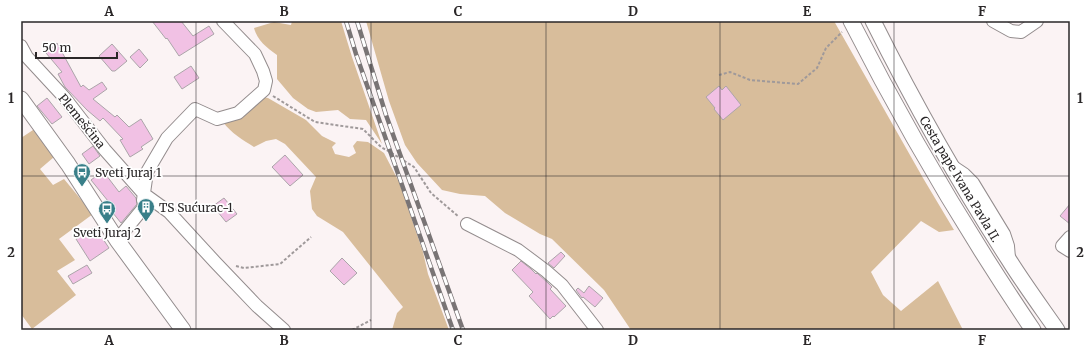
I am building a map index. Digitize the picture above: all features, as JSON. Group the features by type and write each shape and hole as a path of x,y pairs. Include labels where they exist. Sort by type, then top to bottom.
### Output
{"main road":[{"name":"Cesta pape Ivana Pavla II.","path":"873,21 900,76 950,165 1009,261 1057,330"},
{"name":"Cesta pape Ivana Pavla II.","path":"851,22 923,155 1033,330"},
{"path":"21,99 68,164 118,240 183,330"}],"street":[{"path":"118,240 145,206 143,200 147,172 167,138 195,109 217,118 238,113 264,90 266,81 255,54 223,21"},
{"path":"993,21 1011,31 1021,32 1037,21"},
{"name":"Plemešćina","path":"21,46 27,58 64,97 105,150 144,194 169,212 257,306 284,330"},
{"path":"467,224 518,250 546,271 562,285 597,330"},
{"path":"1070,237 1062,246 1070,251"}],"path":[{"path":"719,75 730,72 750,80 798,84 817,68 826,48 851,22"},
{"path":"264,90 315,122 363,129 381,147 414,167 431,193 467,224"},
{"path":"244,268 280,264 311,237"},
{"path":"352,330 371,320"}],"shaded area":[{"path":"292,21 341,21 382,144 366,120 350,119 338,110 316,112 308,109 293,98 277,79 277,55 266,47 260,40 254,28 274,22 291,25"},
{"path":"366,21 834,21 954,230 939,232 921,221 871,272 883,295 901,311 938,281 963,330 631,330 604,290 552,239 540,234 505,213 485,196 460,194 442,190 417,163 405,145 389,101"},
{"path":"262,97 268,98 306,120 322,136 336,143 332,147 335,154 349,157 356,153 353,146 357,141 368,142 384,153 399,182 423,252 428,274 449,330 392,330 397,313 403,307 343,232 317,216 312,209 310,191 316,177 285,144 276,139 266,141 254,147 233,133 223,122"},
{"path":"36,128 54,157 40,169 53,185 64,179 93,214 59,239 75,260 57,271 76,295 32,329 21,314 21,138"}],"building":[{"path":"152,21 181,21 193,36 209,26 214,34 179,56 167,38 166,39"},
{"path":"57,43 81,87 83,85 89,90 102,82 107,89 93,99 115,117 117,115 129,127 141,119 153,139 141,147 143,149 130,157 120,140 123,139 103,118 100,121 87,110 65,87 58,74 62,72 46,53"},
{"path":"112,44 127,61 115,71 112,71 99,56"},
{"path":"139,49 148,60 140,68 130,57"},
{"path":"191,66 199,78 182,89 174,77"},
{"path":"719,86 722,90 726,86 741,105 723,120 706,97"},
{"path":"47,98 62,117 52,124 37,106"},
{"path":"93,146 100,156 89,164 82,154"},
{"path":"285,155 303,175 290,186 272,167"},
{"path":"103,171 119,192 126,186 136,198 137,204 121,223 105,203 108,201 91,180"},
{"path":"224,198 237,214 226,222 213,206"},
{"path":"1070,204 1070,224 1060,216"},
{"path":"95,227 109,248 90,261 76,239"},
{"path":"561,252 565,256 554,268 548,263"},
{"path":"342,258 357,273 344,285 330,271"},
{"path":"521,261 552,287 550,289 566,306 554,317 553,316 550,319 529,296 533,292 512,270"},
{"path":"87,265 92,273 73,284 68,276"},
{"path":"589,286 603,298 595,307 583,297 582,298 576,290 578,288 584,293"}],"railway":[{"path":"346,21 356,54 453,330"},
{"path":"357,21 386,115 463,330"}],"place":[{"name":"Sveti Juraj 1","path":"82,187"},
{"name":"TS Sućurac-1","path":"146,222"},
{"name":"Sveti Juraj 2","path":"107,224"}]}
